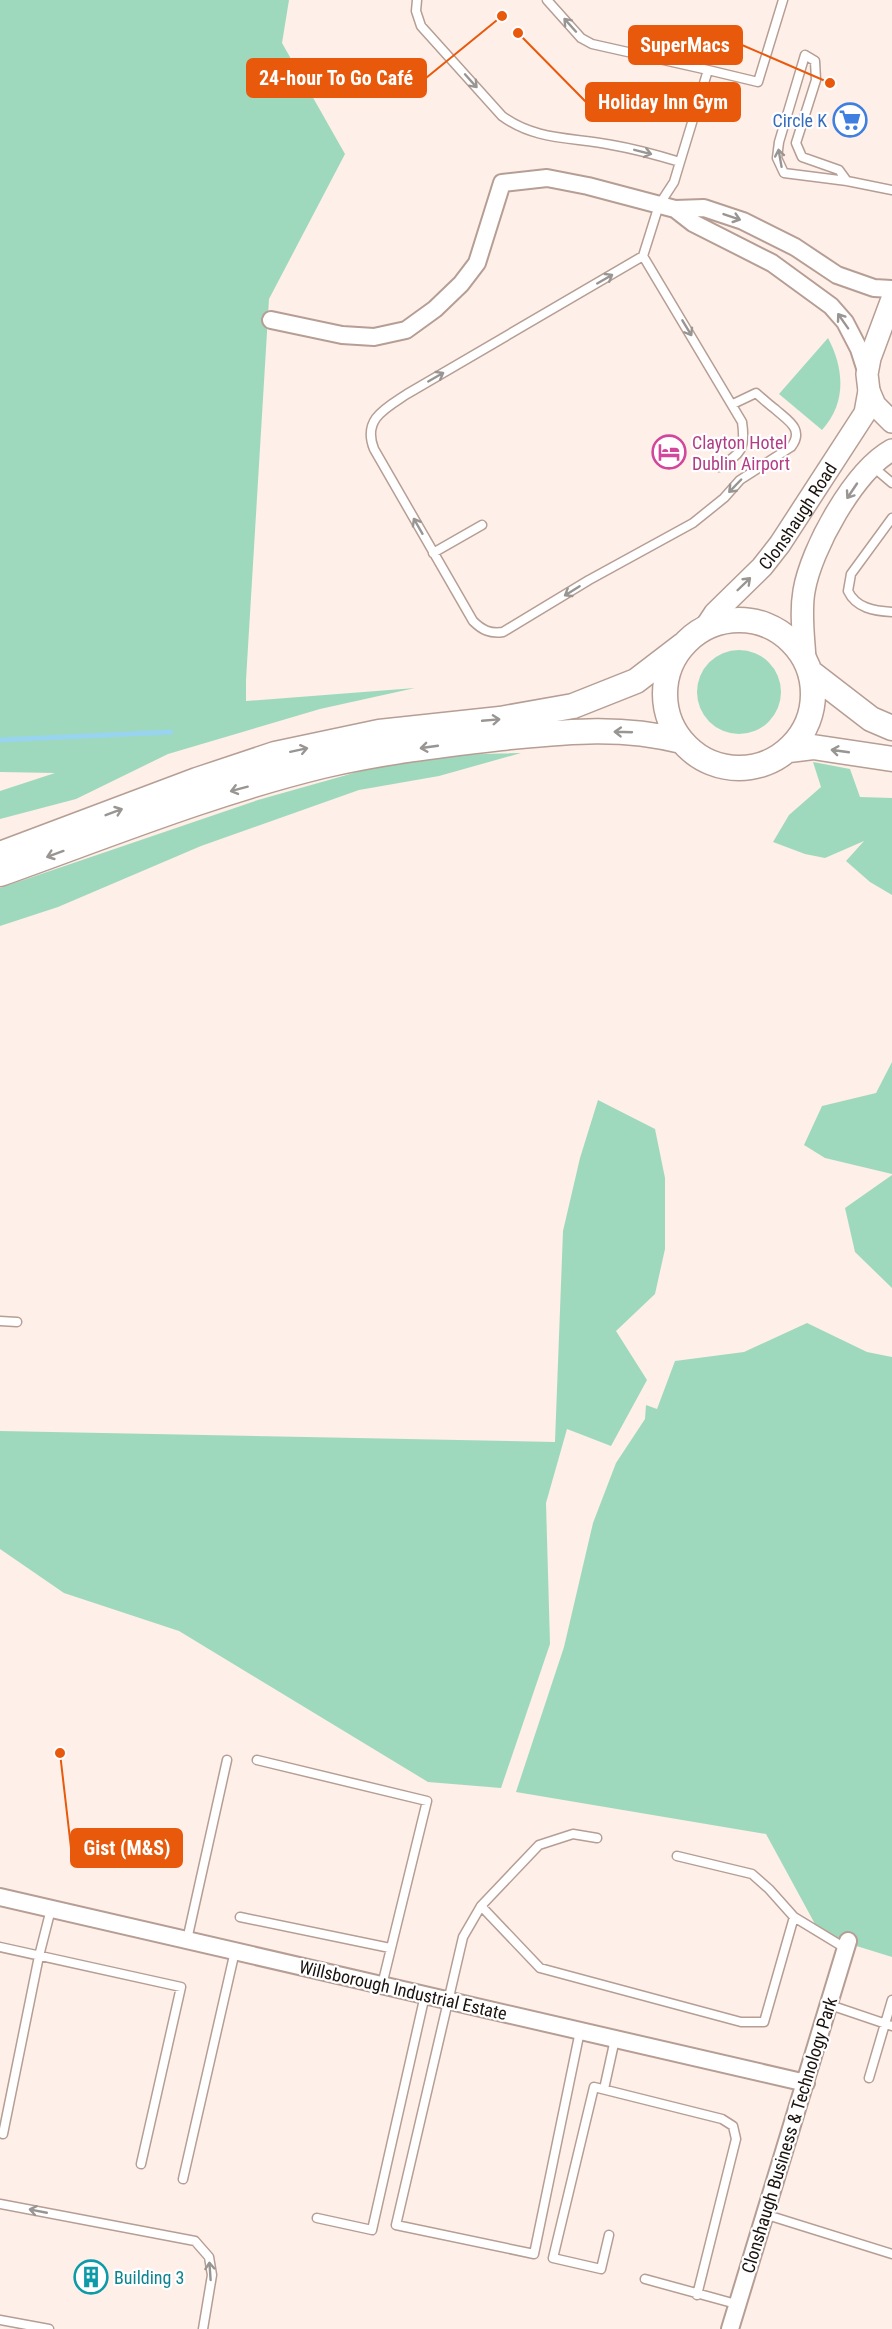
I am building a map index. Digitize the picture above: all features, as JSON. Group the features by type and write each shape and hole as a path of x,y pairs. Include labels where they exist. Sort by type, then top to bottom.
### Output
{"main road":[{"path":"0,854 197,780 275,754 379,732 528,716 573,706 636,681 705,628 723,621 743,620 762,623 779,631 794,644 808,666 871,719 892,728"},
{"path":"682,645 668,671 664,700 673,728 681,741 693,753 722,767 737,768 766,764 789,750 802,734 811,714 814,693 808,666"},
{"path":"0,874 226,793 323,766 429,746 585,731 650,733 681,741"},
{"path":"789,750 813,747 892,759"}],"street":[{"path":"271,320 342,335 374,337 406,330 435,309 461,284 477,263 502,183 547,178 588,186 667,207 704,208 743,221 795,247 837,275 874,288 892,289"},
{"path":"667,207 693,223 772,263 831,306 845,322 859,349 875,405 892,422"},
{"name":"Clonshaugh Road","path":"705,628 715,613 762,567 780,544 865,413 870,358 892,299"},
{"name":"Clonshaugh Road","path":"808,666 803,612 804,591 815,553 837,513 871,465 892,450"},
{"name":"Willsborough Industrial Estate","path":"0,1897 806,2083"},
{"name":"Clonshaugh Business & Technology Park","path":"730,2329 830,2005 846,1945"}],"lane":[{"path":"417,0 416,11 421,26 502,116 516,127 533,134 612,145 680,162"},
{"path":"547,0 582,38 597,45 758,82 783,0"},
{"path":"847,181 839,170 802,157 796,143 816,80 816,61 805,55 779,142 777,158 784,173 847,181 892,190"},
{"path":"708,70 667,207 643,256 379,412 371,429 370,440 473,621 480,628 494,633 503,632 589,580 693,523 724,498 741,480 795,442 797,432 793,422 756,393 733,404"},
{"path":"643,256 742,422 744,434 737,456 719,467"},
{"path":"871,465 892,483"},
{"path":"892,518 851,574 848,591 853,602 868,609 892,612"},
{"path":"433,553 482,525"},
{"path":"0,1321 17,1322"},
{"path":"188,1940 227,1760"},
{"path":"258,1760 427,1801 382,1985"},
{"path":"580,2031 534,2254 396,2225 463,1937 481,1906 539,1845 573,1834 597,1838"},
{"path":"677,1856 752,1874 770,1889 794,1917 846,1945"},
{"path":"481,1906 540,1968 741,2022 764,2022 794,1917"},
{"path":"3,2134 39,1956 51,1909"},
{"path":"240,1917 390,1948"},
{"path":"0,1947 181,1987 141,2164"},
{"path":"183,2179 235,1951"},
{"path":"317,2218 372,2230 425,1995"},
{"path":"869,2078 888,2025 892,2000"},
{"path":"830,2005 888,2025"},
{"path":"604,2089 615,2039"},
{"path":"609,2235 601,2269 553,2258 594,2087 722,2119 733,2126 736,2139 697,2295"},
{"path":"0,2204 195,2241 208,2257 212,2275 203,2329"},
{"path":"764,2214 892,2254"},
{"path":"645,2279 736,2304"},
{"path":"0,2320 49,2329"}],"green space":[{"path":"0,0 289,0 282,43 345,154 269,299 246,701 415,688 320,709 168,754 76,799 0,819 0,791 55,773 0,772"},
{"path":"828,338 837,361 840,385 836,408 822,430 779,394"},
{"path":"739,650 755,653 769,662 778,676 781,692 778,708 769,722 755,731 739,734 723,731 709,722 700,708 697,692 700,676 709,662 723,653"},
{"path":"521,753 439,776 359,790 201,846 58,907 0,926 0,888 258,800 414,756"},
{"path":"813,762 850,769 860,797 892,798 892,895 870,882 846,861 864,841 825,858 805,854 773,842 789,815 821,787"},
{"path":"892,1062 892,1174 825,1158 804,1145 822,1106 876,1093"},
{"path":"598,1100 655,1129 665,1178 665,1249 655,1294 616,1331 647,1380 611,1446 567,1429 546,1503 550,1644 501,1788 428,1782 179,1631 64,1593 0,1549 0,1431 555,1442 563,1231 580,1158"},
{"path":"892,1175 892,1288 855,1252 845,1208"},
{"path":"807,1323 867,1352 892,1357 892,1957 821,1935 766,1834 516,1792 564,1647 593,1523 616,1463 645,1419 646,1405 657,1409 675,1361 744,1352"}],"waterway":[{"path":"0,740 171,732"}],"place":[{"name":"24-hour To Go Café","path":"502,16"},
{"name":"Holiday Inn Gym","path":"518,33"},
{"name":"SuperMacs","path":"830,83"},
{"name":"Circle K","path":"850,120"},
{"name":"Clayton Hotel Dublin Airport","path":"669,452"},
{"name":"Gist (M&S)","path":"60,1753"},
{"name":"Building 3","path":"91,2277"}]}
